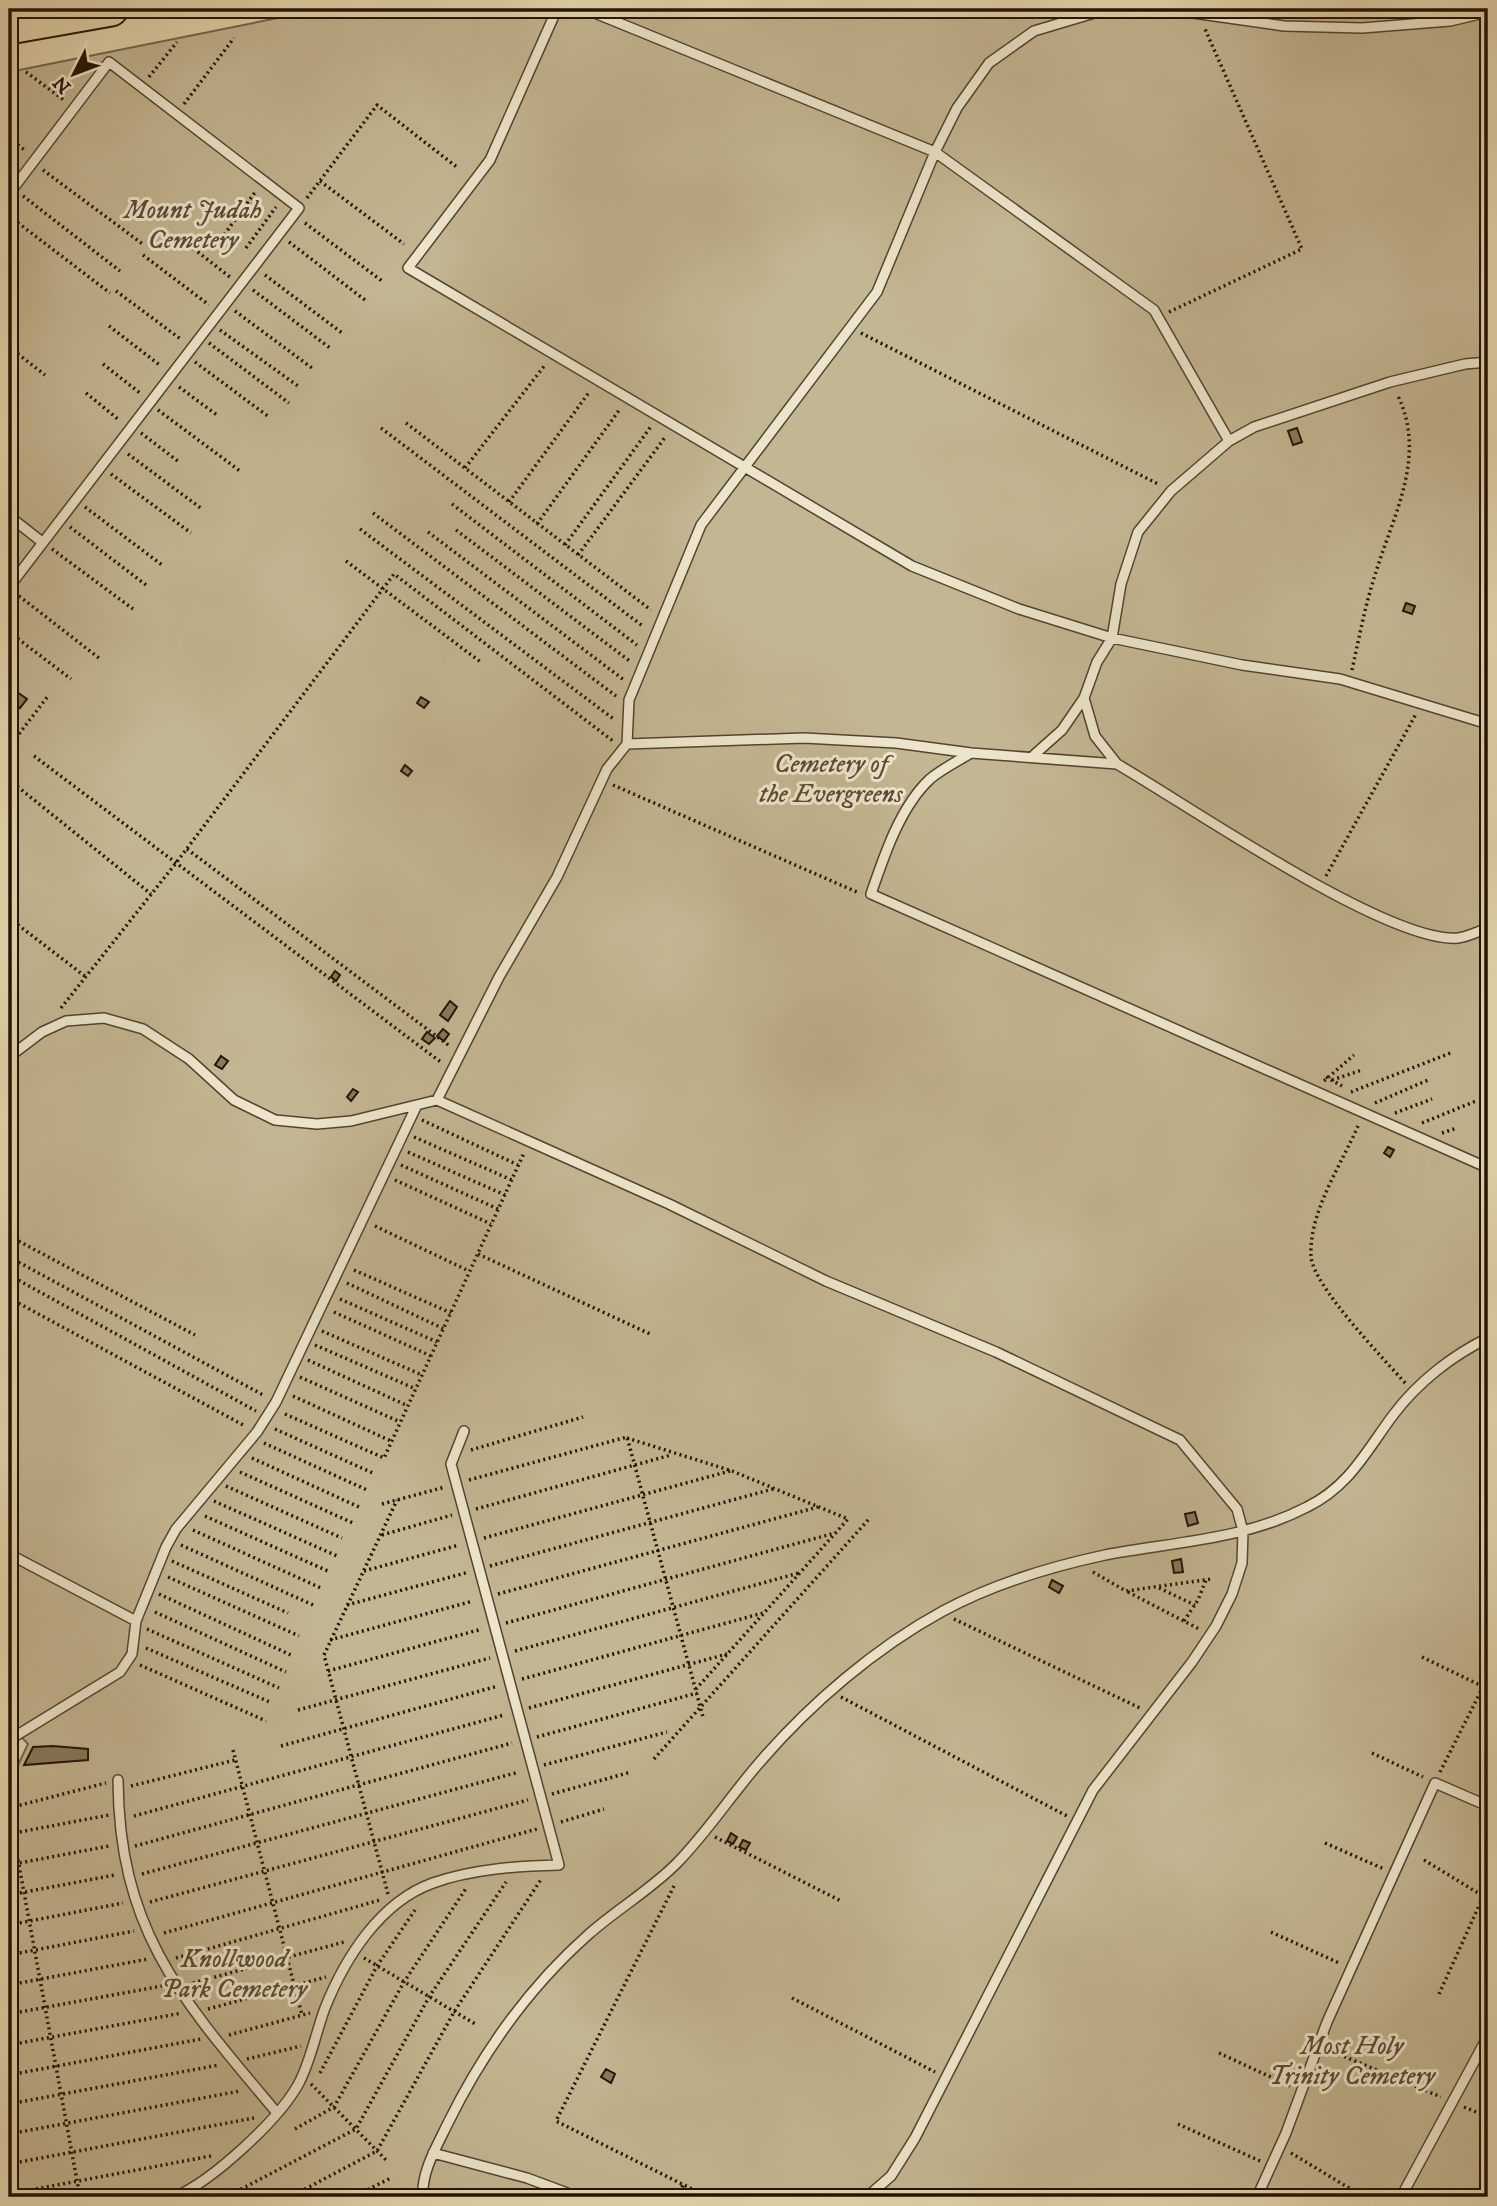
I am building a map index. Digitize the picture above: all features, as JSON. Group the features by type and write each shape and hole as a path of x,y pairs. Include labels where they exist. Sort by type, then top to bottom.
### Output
{"highway":[{"path":"9,27 111,9"}],"lane":[{"path":"557,9 490,160 408,268 912,566 1019,609 1112,638 1242,666 1349,682 1488,724"},
{"path":"585,9 935,152 1154,310 1229,441"},
{"path":"437,1100 499,977 557,877 602,780 625,747 628,706 634,687 701,525 877,292 935,152 957,108 989,63 1034,32 1101,11 1198,14 1284,26 1362,28 1450,21 1488,12"},
{"path":"9,588 59,519 296,212 284,197 109,62 11,191"},
{"path":"1034,755 1062,730 1084,698 1097,662 1112,638 1121,583 1138,532 1171,491 1229,441 1254,427 1390,382 1465,364 1488,362"},
{"path":"9,516 42,542"},
{"path":"1084,698 1096,736 1117,764 1320,887 1409,929 1457,938 1488,928"},
{"path":"625,747 804,738 896,743 1117,764"},
{"path":"971,752 930,780 906,813 886,852 871,894 1488,1168"},
{"path":"9,1058 42,1032 66,1021 104,1017 143,1029 189,1059 234,1100 275,1119 317,1124 351,1121 437,1100 669,1204 826,1281 996,1352 1180,1440 1237,1509 1243,1531 1242,1563 1232,1594 1210,1635 1093,1790 915,2138 891,2176 867,2197"},
{"path":"9,1740 106,1681 129,1660 136,1621 166,1547 176,1529 257,1432 269,1422 289,1372 416,1107"},
{"path":"423,2197 422,2186 433,2153 459,2101 498,2035 540,1981 586,1937 677,1863 759,1763 802,1716 876,1656 941,1612 995,1587 1042,1570 1106,1555 1266,1526 1310,1507 1343,1485 1396,1411 1440,1368 1488,1338"},
{"path":"176,2197 214,2173 277,2113 303,2075 325,2008 341,1972 365,1937 393,1906 434,1882 516,1866 559,1865 451,1464 464,1431"},
{"path":"9,1554 136,1621"},
{"path":"1257,2197 1272,2166 1350,1968 1435,1783 1488,1806"},
{"path":"118,1784 122,1847 147,1933 160,1959 195,2012 277,2113"},
{"path":"1401,2197 1488,2036"},
{"path":"433,2153 527,2178 578,2197"}],"path":[{"path":"1158,317 1302,249 1198,14"},
{"path":"177,114 234,38"},
{"path":"141,86 177,42"},
{"path":"26,72 74,108"},
{"path":"382,281 296,212 377,105 458,167"},
{"path":"9,138 144,245"},
{"path":"221,239 263,181"},
{"path":"320,181 404,244"},
{"path":"11,191 120,271"},
{"path":"246,248 284,197"},
{"path":"9,216 110,293"},
{"path":"279,234 365,300"},
{"path":"176,236 330,348"},
{"path":"143,255 219,312"},
{"path":"254,267 342,332"},
{"path":"116,291 269,417"},
{"path":"225,303 312,368"},
{"path":"210,323 298,386"},
{"path":"109,326 217,415"},
{"path":"851,328 1171,491"},
{"path":"200,337 289,403"},
{"path":"9,347 45,375"},
{"path":"465,468 554,354"},
{"path":"103,364 240,471"},
{"path":"509,502 598,380"},
{"path":"1349,682 1369,593 1401,502 1411,456 1405,411 1390,382"},
{"path":"86,393 179,461"},
{"path":"537,524 628,398"},
{"path":"565,545 659,416"},
{"path":"406,423 661,618"},
{"path":"578,555 675,425"},
{"path":"381,428 654,635"},
{"path":"116,446 202,509"},
{"path":"101,466 191,533"},
{"path":"75,499 162,565"},
{"path":"452,504 647,653"},
{"path":"373,513 628,706"},
{"path":"59,519 146,585"},
{"path":"360,529 628,729"},
{"path":"456,530 641,669"},
{"path":"428,532 634,687"},
{"path":"42,542 134,609"},
{"path":"346,561 482,663"},
{"path":"42,1032 187,849 394,575 625,747"},
{"path":"9,588 99,658"},
{"path":"9,632 71,679"},
{"path":"9,747 48,696"},
{"path":"1320,887 1422,704"},
{"path":"34,756 452,1070"},
{"path":"602,780 853,892 871,894"},
{"path":"13,783 151,894"},
{"path":"187,849 460,1054"},
{"path":"9,918 86,977"},
{"path":"1333,1099 1453,1052"},
{"path":"1342,1086 1326,1077 1354,1055"},
{"path":"1332,1080 1362,1070"},
{"path":"1414,1394 1320,1282 1311,1257 1316,1219 1361,1111 1428,1080"},
{"path":"1378,1119 1432,1099"},
{"path":"1404,1131 1476,1101"},
{"path":"421,1119 518,1165"},
{"path":"412,1136 512,1180"},
{"path":"281,1412 384,1458 530,1141"},
{"path":"405,1150 505,1195"},
{"path":"398,1164 499,1209"},
{"path":"391,1179 491,1224"},
{"path":"370,1224 470,1272"},
{"path":"9,1236 195,1335"},
{"path":"478,1254 650,1334"},
{"path":"9,1257 276,1402"},
{"path":"349,1267 451,1313"},
{"path":"9,1275 269,1422 375,1474"},
{"path":"343,1281 444,1329"},
{"path":"327,1293 437,1342"},
{"path":"9,1298 257,1432"},
{"path":"321,1307 431,1356"},
{"path":"312,1326 422,1375"},
{"path":"304,1341 416,1389"},
{"path":"297,1356 408,1406"},
{"path":"289,1372 401,1422"},
{"path":"290,1394 392,1441"},
{"path":"455,1455 583,1417"},
{"path":"626,1437 703,1717"},
{"path":"9,1865 122,1847 250,1815 696,1691 848,1519 732,1471 673,1455 626,1437 382,1504"},
{"path":"261,1442 367,1490"},
{"path":"380,1535 673,1455"},
{"path":"249,1457 359,1507"},
{"path":"237,1471 353,1523"},
{"path":"364,1571 732,1471"},
{"path":"225,1485 342,1538"},
{"path":"347,1605 775,1489"},
{"path":"212,1500 337,1556"},
{"path":"9,1985 160,1959 280,1929 389,1897 324,1654 397,1500"},
{"path":"330,1640 818,1507"},
{"path":"201,1514 330,1572"},
{"path":"654,1759 869,1519"},
{"path":"188,1528 321,1588"},
{"path":"328,1671 835,1533"},
{"path":"177,1544 313,1605"},
{"path":"170,1560 288,1613"},
{"path":"1096,1568 1087,1569 1210,1635"},
{"path":"298,1710 799,1573"},
{"path":"163,1575 299,1636"},
{"path":"1126,1591 1209,1580 1183,1621"},
{"path":"1157,1587 1195,1605"},
{"path":"158,1593 293,1656"},
{"path":"153,1611 286,1672"},
{"path":"943,1623 959,1615"},
{"path":"953,1618 1151,1714"},
{"path":"136,1621 279,1688"},
{"path":"134,1643 272,1703"},
{"path":"11,1834 118,1817 243,1786 727,1654"},
{"path":"1422,1657 1486,1688"},
{"path":"129,1660 266,1721"},
{"path":"1372,1753 1435,1783 1486,1688 1488,1677"},
{"path":"834,1701 846,1691"},
{"path":"839,1696 1077,1821"},
{"path":"9,1895 128,1875 257,1843 667,1732"},
{"path":"233,1750 302,2015"},
{"path":"80,2197 19,1863 11,1834 9,1809 236,1760"},
{"path":"9,1925 137,1903 631,1772"},
{"path":"9,1955 147,1933 273,1902 604,1809"},
{"path":"707,1846 715,1835 841,1901"},
{"path":"1325,1843 1392,1872"},
{"path":"1424,1860 1486,1898"},
{"path":"290,2197 377,2151 454,2012 551,1865"},
{"path":"226,2197 356,2129 429,1997 516,1866"},
{"path":"295,2129 334,2107 404,1982 475,1874"},
{"path":"670,1883 679,1877 556,2121 694,2190"},
{"path":"313,2085 377,1966 434,1882"},
{"path":"1439,1994 1486,1898 1488,1886"},
{"path":"1271,1932 1350,1968"},
{"path":"9,2014 176,1985 365,1937"},
{"path":"354,1952 477,2025"},
{"path":"9,2045 195,2012 341,1972"},
{"path":"792,1998 946,2078"},
{"path":"9,2075 214,2038 325,2008"},
{"path":"9,2104 234,2062 313,2043"},
{"path":"1318,2045 1488,2117"},
{"path":"1219,2053 1301,2092"},
{"path":"303,2075 388,2162"},
{"path":"9,2134 256,2088"},
{"path":"9,2164 277,2113"},
{"path":"1178,2124 1272,2166"},
{"path":"1280,2146 1364,2197"},
{"path":"9,2194 237,2151"},
{"path":"353,2197 391,2178"},
{"path":"677,2197 683,2185"}],"green space":[{"name":"Cemetery of the Evergreens","path":"323,9 1488,9 1488,2197 9,2197 9,1784 28,1744 14,1729 9,1729 9,72"}],"building":[{"path":"1297,428 1302,442 1293,445 1288,431"},
{"path":"1406,603 1415,606 1412,614 1403,611"},
{"path":"17,692 27,699 20,708 11,701"},
{"path":"421,697 429,702 424,708 417,703"},
{"path":"405,765 412,771 408,776 401,771"},
{"path":"335,971 340,975 336,981 331,977"},
{"path":"450,1001 457,1007 448,1021 440,1015"},
{"path":"443,1029 449,1034 444,1041 437,1036"},
{"path":"427,1032 435,1038 429,1044 422,1039"},
{"path":"221,1056 228,1061 222,1069 215,1065"},
{"path":"353,1089 358,1092 351,1101 347,1097"},
{"path":"1388,1147 1394,1150 1390,1157 1384,1153"},
{"path":"1195,1512 1198,1523 1188,1526 1185,1514"},
{"path":"1181,1559 1183,1572 1174,1573 1172,1561"},
{"path":"1052,1580 1063,1586 1059,1593 1049,1587"},
{"path":"33,1747 88,1749 88,1760 24,1765"},
{"path":"731,1833 737,1837 733,1844 727,1841"},
{"path":"743,1840 750,1843 746,1850 739,1847"},
{"path":"606,2069 615,2074 611,2083 601,2077"}],"park label":[{"name":"Mount Judah Cemetery","path":"193,225"},
{"name":"Knollwood Park Cemetery","path":"234,1974"},
{"name":"Most Holy Trinity Cemetery","path":"1352,2061"}]}
